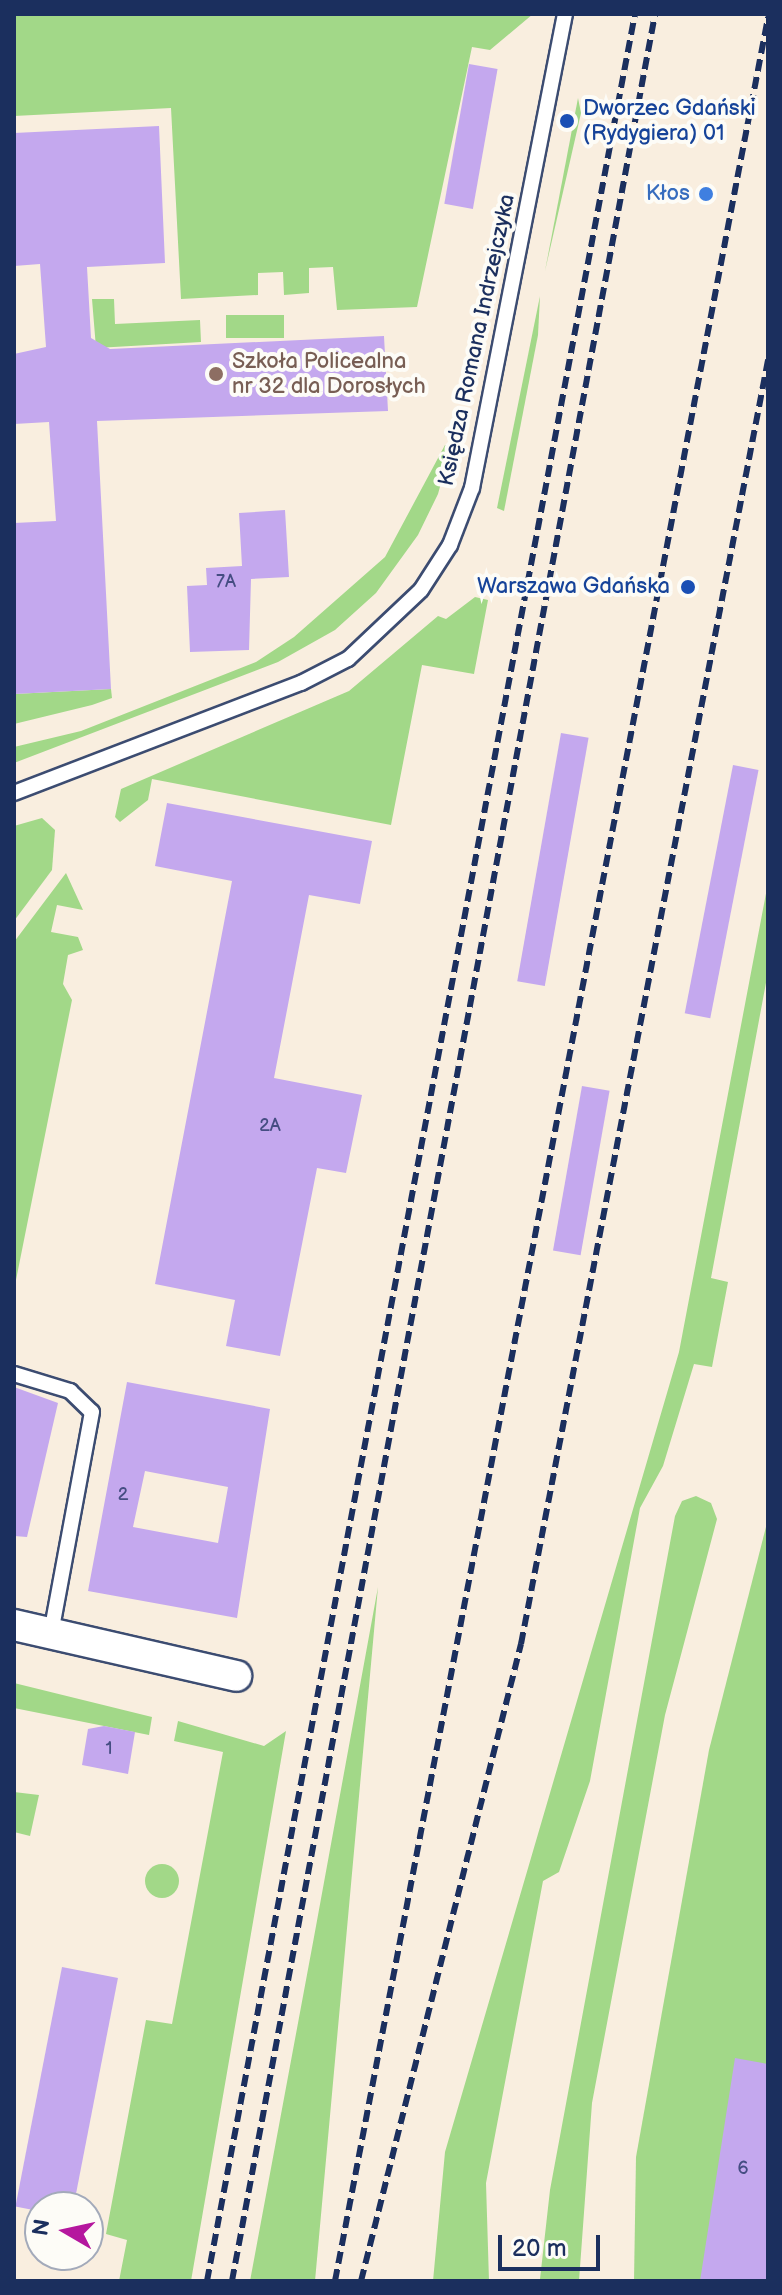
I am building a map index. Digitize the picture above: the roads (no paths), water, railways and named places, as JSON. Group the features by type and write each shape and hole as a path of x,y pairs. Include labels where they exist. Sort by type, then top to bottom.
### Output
{"street":[{"path":"14,1625 236,1676"}],"lane":[{"name":"Księdza Romana Indrzejczyka","path":"14,793 301,683 348,659 421,590 450,545 472,488 565,14"},
{"path":"14,1374 70,1391 92,1412 51,1633"}],"railway":[{"path":"207,2281 635,14"},
{"path":"232,2281 655,14"},
{"path":"335,2281 768,17"},
{"path":"361,2281 521,1644 768,360"}],"place":[{"name":"Dworzec Gdański (Rydygiera) 01","path":"567,121"},
{"name":"Kłos","path":"706,194"},
{"name":"Szkoła Policealna nr 32 dla Dorosłych","path":"216,374"},
{"name":"Warszawa Gdańska","path":"688,587"}]}
